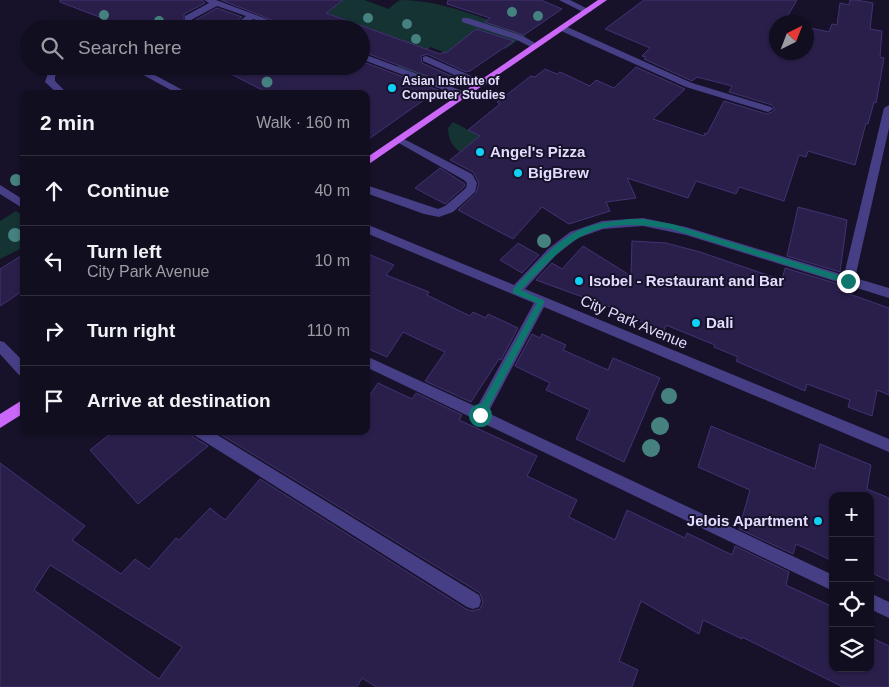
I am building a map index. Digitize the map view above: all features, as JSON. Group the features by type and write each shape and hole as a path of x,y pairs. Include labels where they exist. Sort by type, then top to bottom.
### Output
{"main road":[{"path":"370,160 588,11 599,1"},
{"path":"0,422 20,408"}],"street":[{"path":"563,0 588,11"},
{"path":"188,18 212,1 263,20"},
{"path":"246,20 252,16"},
{"path":"465,20 520,38 536,46"},
{"path":"562,28 689,85 768,109"},
{"path":"370,59 465,95"},
{"path":"426,59 482,84"},
{"path":"51,75 50,82 59,90"},
{"path":"149,75 178,90"},
{"path":"848,281 889,108"},
{"path":"370,190 428,211 439,213 449,209 471,189 472,184 468,178 400,140"},
{"path":"0,189 20,202"},
{"path":"516,291 552,252 574,236 602,225 643,222 672,227 889,293"},
{"name":"City Park Avenue","path":"370,230 889,446"},
{"path":"480,415 541,301"},
{"path":"0,346 20,367"},
{"path":"370,363 831,582"},
{"path":"205,435 473,601"},
{"path":"874,603 889,610"}],"green space":[{"path":"343,0 364,0 389,9 401,0 433,3 497,23 526,35 505,49 488,43 475,52 456,45 447,52 456,57 431,47 406,64 451,83 447,85 395,67 424,48 370,29 370,20 346,20 302,4 339,3"},
{"path":"453,122 480,136 460,152 453,145 449,136 448,128"},
{"path":"16,211 20,214 20,249 0,259 0,221"}],"building":[{"path":"60,0 202,0 205,3 184,14 184,20 107,20 60,2"},
{"path":"221,0 343,0 326,13 345,20 272,20"},
{"path":"448,0 541,0 562,9 524,35 485,22 490,18 447,4"},
{"path":"644,0 797,0 788,15 769,15 769,60 814,60 814,29 829,32 832,24 837,25 840,3 849,5 850,0 856,0 873,3 870,29 882,31 880,57 884,58 876,103 874,102 868,124 866,123 855,165 808,151 806,157 799,155 784,201 739,187 736,194 696,181 688,198 627,178 636,198 606,202 610,211 569,224 542,207 513,239 458,210 476,193 479,183 473,172 450,160 480,136 468,130 500,104 497,102 531,76 535,77 545,69 557,74 560,72 590,86 596,80 614,88 636,67 685,89 653,119 704,136 705,133 707,134 724,101 767,114 774,111 772,105 729,92 732,86 697,77 692,81 644,59 646,57 642,56 650,48 605,29"},
{"path":"217,8 242,17 238,20 196,20"},
{"path":"370,29 440,54 446,53 476,29 514,41 466,72 427,54 421,56 422,63 456,78 448,84 370,54"},
{"path":"370,64 438,90 370,138 370,90 262,90 233,75 370,75"},
{"path":"440,168 465,184 445,204 415,188"},
{"path":"798,207 847,220 840,272 787,256"},
{"path":"632,241 666,243 700,252 782,280 785,268 838,284 838,290 889,308 889,395 877,390 872,416 848,407 850,400 807,384 805,391 736,361 738,357 714,347 715,345 666,325 664,331 612,310 613,308 536,280 552,263 562,269 583,246 631,276"},
{"path":"518,243 539,255 522,273 500,260"},
{"path":"370,255 394,265 386,275 429,292 427,295 470,316 473,312 486,318 488,314 518,328 501,360 499,359 471,402 425,381 445,352 403,332 387,357 370,350"},
{"path":"20,256 20,293 0,306 0,269"},
{"path":"532,334 540,338 542,334 566,345 563,350 608,370 613,358 660,378 624,462 576,439 590,410 546,390 550,383 515,366"},
{"path":"378,383 412,399 416,393 462,415 459,420 537,456 527,476 577,500 569,517 615,540 627,510 685,538 687,533 732,555 735,546 789,572 786,585 829,605 829,672 874,672 874,639 889,646 889,687 843,687 742,637 742,639 703,620 699,634 641,601 619,661 638,670 632,687 376,687 362,678 357,687 0,687 0,463 85,526 72,540 121,574 135,559 149,569 176,538 179,540 210,508 225,520 260,479 466,609 472,611 480,609 483,602 480,593 222,435 370,435 370,395","holes":["50,565 182,647 159,679 34,590"]},
{"path":"711,426 815,469 820,444 871,465 867,489 889,498 889,581 874,574 874,492 829,492 829,559 796,544 793,554 739,529 750,490 698,467"},
{"path":"109,435 192,435 208,446 138,504 90,450"}],"place":[{"name":"Asian Institute of Computer Studies","path":"392,88"},
{"name":"Angel's Pizza","path":"480,152"},
{"name":"BigBrew","path":"518,173"},
{"name":"Isobel - Restaurant and Bar","path":"579,281"},
{"name":"Dali","path":"696,323"},
{"name":"Jelois Apartment","path":"818,521"}],"route":[{"path":"480,415 541,301 516,291 552,252 583,231 615,223 643,222 657,224 686,230 848,281"}]}
